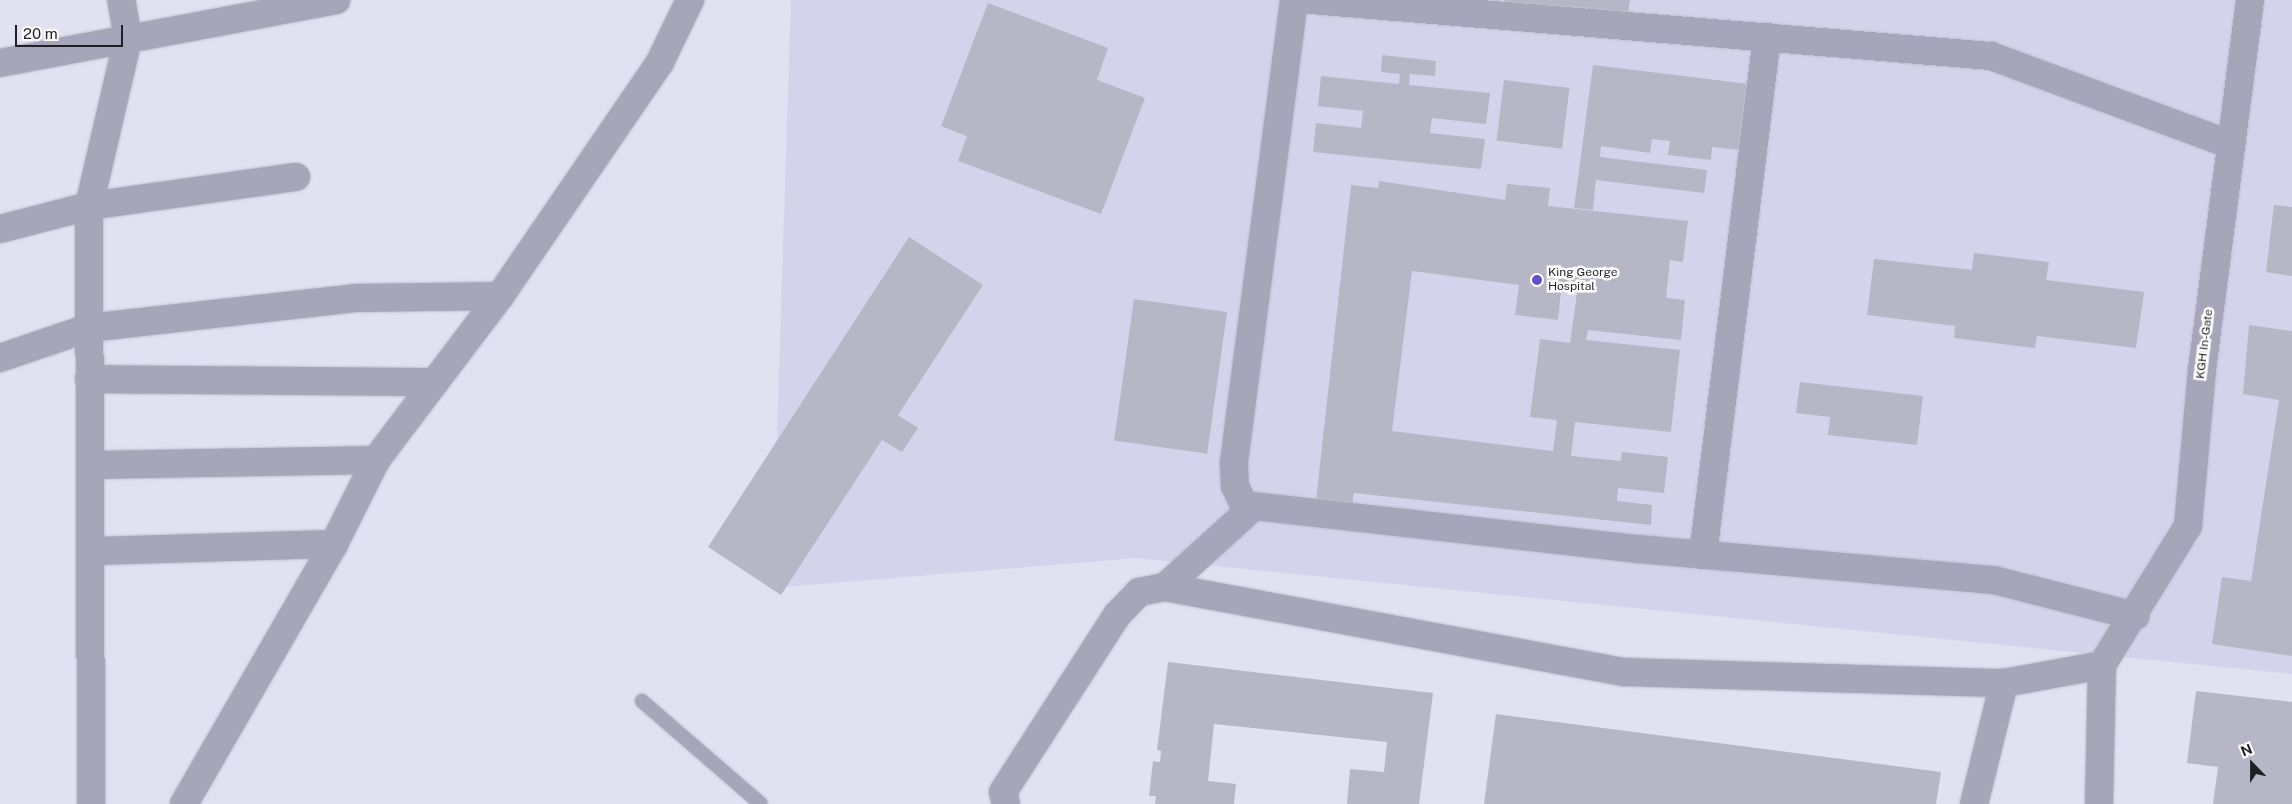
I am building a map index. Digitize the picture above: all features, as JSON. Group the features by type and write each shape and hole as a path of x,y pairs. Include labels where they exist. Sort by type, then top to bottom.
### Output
{"street":[{"path":"91,804 92,465 88,328 89,206 128,38 121,0"},
{"path":"0,63 336,0"},
{"path":"184,804 334,544 376,460 500,296 660,62 690,0"},
{"path":"1294,0 1234,463 1238,495 1250,509 1703,555 1994,580 2135,616"},
{"path":"1312,0 1991,56 2231,144"},
{"name":"KGH In-Gate","path":"2102,665 2135,616 2188,526 2202,370 2250,0"},
{"path":"1703,555 1767,37"},
{"path":"0,229 89,206 296,177"},
{"path":"0,358 88,328 357,298 500,296"},
{"path":"89,379 435,382"},
{"path":"92,465 376,460"},
{"path":"1165,587 1250,509"},
{"path":"92,551 334,544"},
{"path":"1000,800 1117,614 1139,592 1165,587 1624,672 2004,683 2102,665 2099,804"},
{"path":"1974,804 2004,683"}],"lane":[{"path":"642,701 761,804"}],"shaded area":[{"name":"King George Hospital","path":"791,0 2292,0 2292,674 1136,558 772,588"}],"building":[{"path":"1504,0 1630,0 1627,20 1503,5"},
{"path":"988,3 1108,48 1097,80 1145,98 1101,214 958,161 967,136 941,126"},
{"path":"1382,55 1436,61 1435,76 1410,74 1409,85 1490,93 1486,124 1432,118 1430,133 1485,139 1481,169 1313,152 1316,123 1361,128 1363,111 1318,106 1321,76 1399,84 1400,74 1381,72"},
{"path":"1593,65 1749,84 1740,150 1712,147 1711,160 1668,155 1670,141 1652,139 1650,153 1601,146 1600,157 1707,170 1704,193 1596,180 1593,210 1574,208"},
{"path":"1504,80 1570,88 1562,149 1497,141"},
{"path":"1379,181 1505,200 1507,184 1550,188 1548,206 1688,221 1683,262 1670,260 1666,298 1685,300 1681,340 1588,330 1586,340 1680,350 1671,432 1575,422 1571,456 1621,461 1622,452 1668,457 1664,493 1618,488 1617,501 1652,505 1651,525 1354,493 1352,505 1316,501 1351,185 1378,188","holes":["1412,271 1519,285 1515,315 1558,320 1561,291 1577,293 1570,343 1540,339 1530,417 1557,420 1553,451 1392,431"]},
{"path":"2274,205 2292,207 2292,276 2266,272"},
{"path":"909,237 983,285 898,415 918,428 902,452 882,440 781,595 708,547"},
{"path":"1974,253 2049,262 2046,280 2144,292 2136,348 2037,336 2035,348 1954,338 1955,326 1867,315 1874,259 1972,270"},
{"path":"1134,299 1227,312 1207,454 1114,441"},
{"path":"2249,325 2292,331 2292,656 2212,644 2222,577 2251,581 2279,400 2243,394"},
{"path":"1800,382 1923,396 1917,445 1828,435 1830,417 1796,413"},
{"path":"1168,662 1433,693 1419,804 1347,804 1350,769 1384,772 1387,742 1214,724 1208,781 1236,784 1234,804 1155,804 1156,796 1149,796 1153,761 1160,762 1161,751 1157,750"},
{"path":"2196,691 2292,702 2292,804 2213,804 2218,767 2187,763"},
{"path":"1496,714 1941,772 1936,804 1484,804"}],"place":[{"name":"King George Hospital","path":"1537,280"}]}
